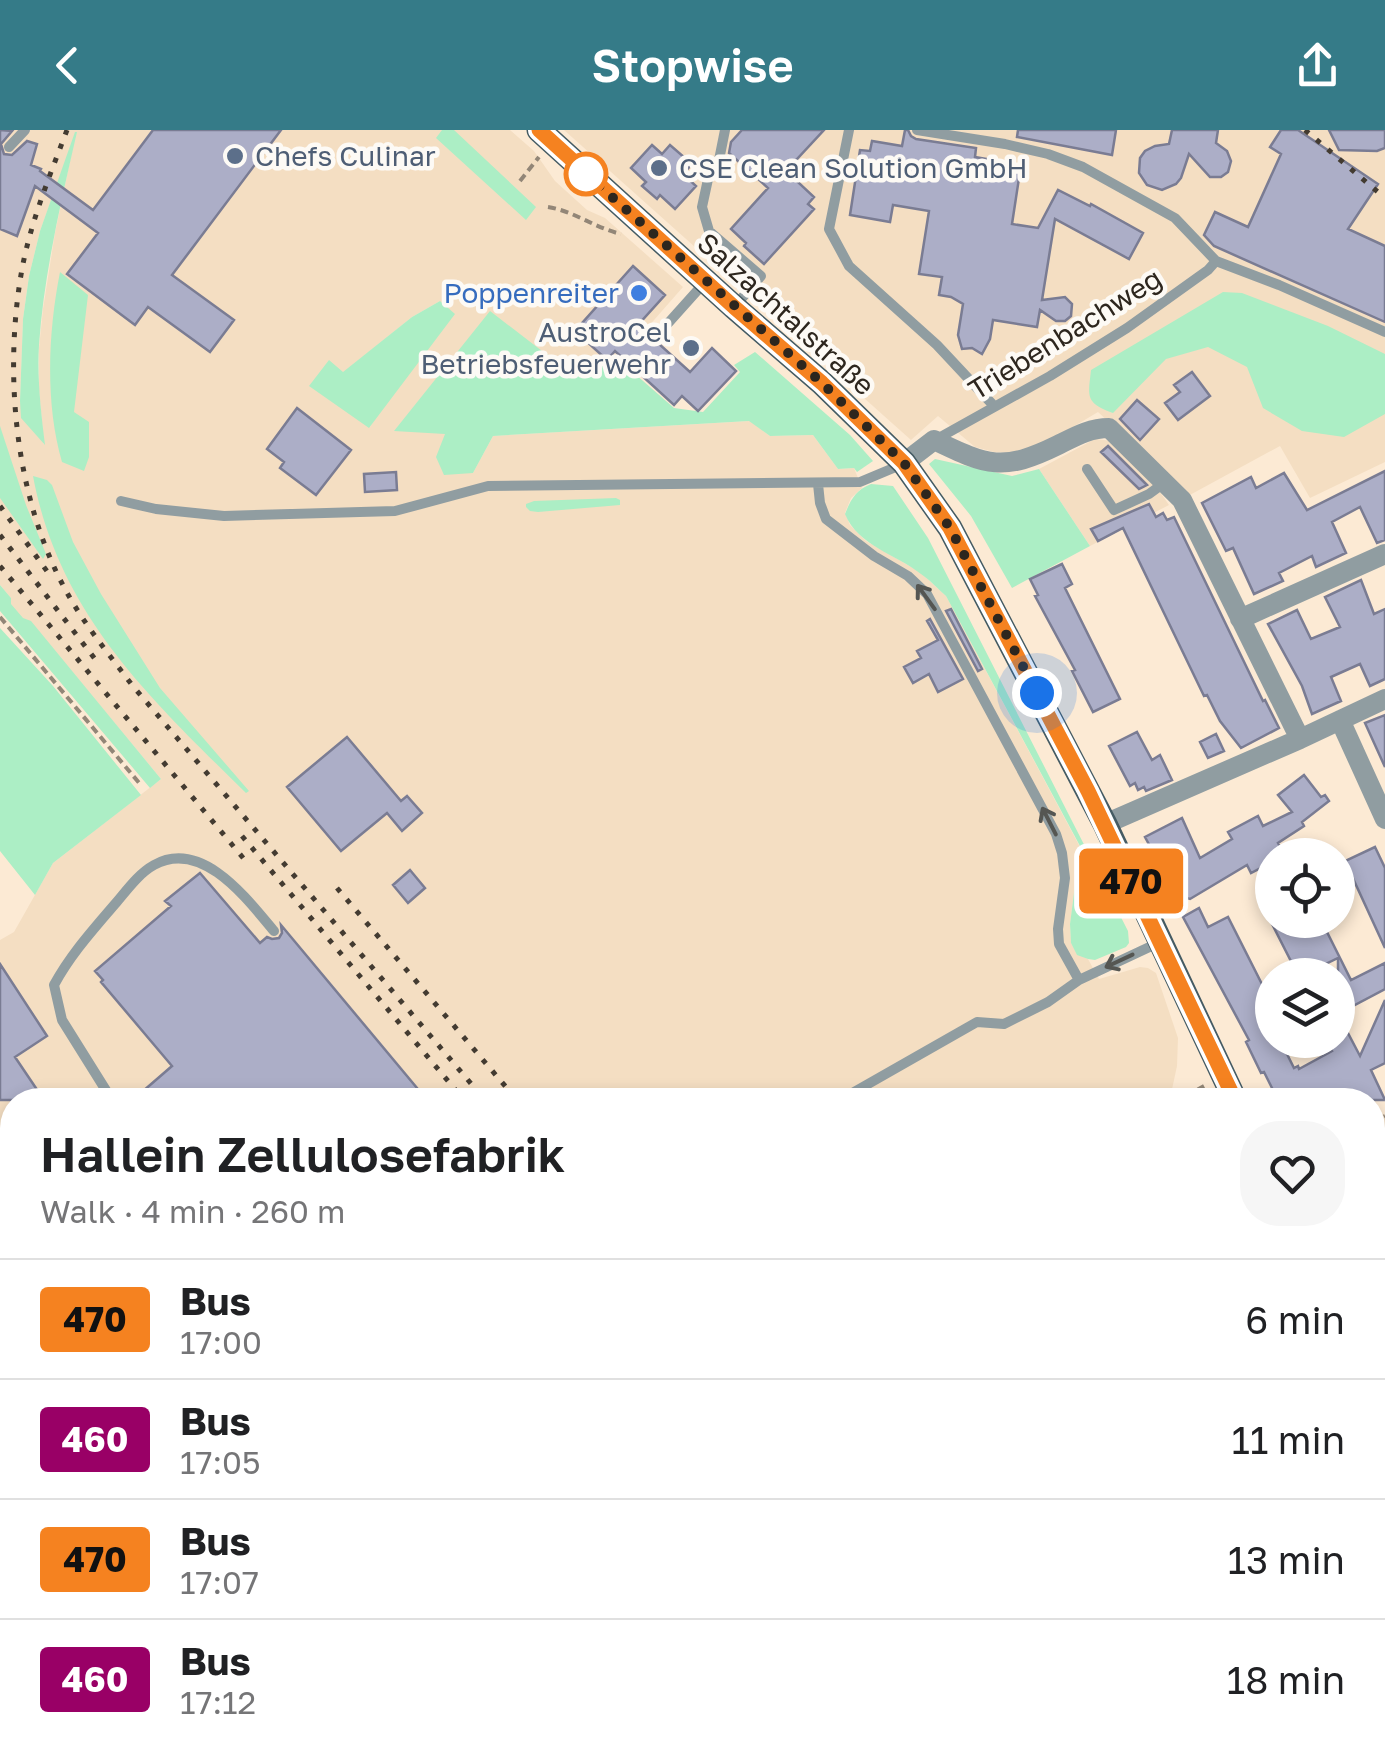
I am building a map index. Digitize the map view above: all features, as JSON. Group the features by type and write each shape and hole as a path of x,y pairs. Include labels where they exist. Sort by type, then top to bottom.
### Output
{"main road":[{"name":"Salzachtalstraße","path":"540,130 822,383 904,463 950,528 1105,824 1225,1088"}],"street":[{"path":"904,463 934,440 966,456 1004,465 1030,459 1092,428 1109,428 1182,500 1300,739"},
{"path":"1240,618 1385,554"},
{"path":"1105,824 1385,699"},
{"path":"1340,720 1385,819"}],"lane":[{"path":"8,147 25,130"},
{"path":"725,130 719,160 710,170 702,208 709,231 761,276 734,307"},
{"path":"849,130 829,228 849,266 937,346 994,406"},
{"path":"917,130 1005,144 1048,154 1083,168 1176,218 1216,261 1385,332"},
{"name":"Triebenbachweg","path":"934,440 1127,328 1216,261"},
{"path":"662,330 706,281"},
{"path":"121,500 156,509 224,516 395,511 488,486 860,482 904,463"},
{"path":"1088,470 1114,510 1149,494 1164,482"},
{"path":"818,484 826,519 908,576 927,594 1056,834 1064,878 1059,944 1079,980"},
{"path":"104,1088 62,1020 54,985 68,958 136,879 155,864 178,858 196,862 238,888 274,930"},
{"path":"861,1088 977,1022 1004,1024 1048,1002 1079,980 1159,942"}],"path":[{"path":"548,207 621,234"},
{"path":"0,617 140,784"}],"shaded area":[{"path":"0,130 510,130 534,151 555,181 587,210 605,218 683,287 619,360 570,368 542,351 446,434 473,473 493,436 750,421 770,436 813,435 838,469 854,468 862,488 851,498 845,513 850,525 866,541 920,572 946,596 1080,847 1070,924 1071,943 1077,954 1088,959 1099,979 1140,967 1156,973 1178,1038 1172,1088 0,1088 0,940 14,932 53,863 161,779 31,622 10,604 11,598 0,585","holes":["76,132 55,233 39,348 44,444 20,401 23,319 40,231","440,301 370,427 343,373 412,317"]},
{"path":"564,130 1385,130 1385,462 1310,498 1280,446 1188,496 1098,412 1036,449 1014,453 975,447 938,416 911,440"},
{"path":"1095,439 1112,441 1153,482 1169,505 1090,546 1039,469"}],"green space":[{"path":"442,130 454,130 536,207 526,220 436,138"},
{"path":"75,132 41,318 39,370 45,445 21,418 23,319 40,231"},
{"path":"60,272 88,295 74,412 89,422 89,457 84,471 62,462 53,416 51,343"},
{"path":"1223,292 1242,293 1328,326 1385,354 1385,414 1344,437 1302,431 1263,408 1247,367 1208,347 1166,359 1113,413 1093,402 1089,393 1091,370"},
{"path":"440,301 455,314 369,428 309,386 329,360 343,372 412,317"},
{"path":"490,311 570,368 619,360 674,408 703,412 740,372 734,365 755,352 850,435 873,461 857,472 854,468 838,469 813,435 770,436 749,421 493,436 473,473 444,475 436,457 445,434 394,431"},
{"path":"0,426 46,554 43,559 0,498"},
{"path":"935,459 1012,476 1039,469 1090,546 1012,588 971,516 929,464"},
{"path":"33,476 52,485 73,542 160,688 249,791 246,793 144,688 87,613 46,526"},
{"path":"871,484 893,486 928,538 1128,931 1126,947 1095,960 1077,955 1071,943 1070,924 1080,846 946,596 911,567 868,542 851,525 845,514 849,504"},
{"path":"616,498 620,505 538,512 526,507 534,501"},
{"path":"0,585 11,598 11,604 31,621 161,779 150,788 0,611"},
{"path":"0,628 53,686 141,795 53,863 35,895 0,851"}],"building":[{"path":"0,130 12,131 1,144 4,154 12,155 27,141 37,144 31,165 93,210 153,130 281,130 172,275 234,320 210,352 148,307 135,325 67,274 98,233 35,186 17,236 0,229"},
{"path":"742,130 824,130 786,171 814,197 808,204 814,209 764,264 731,229 768,188 729,153 731,142"},
{"path":"905,130 916,139 976,148 975,157 1021,165 1012,224 1038,228 1058,190 1143,233 1129,259 1055,219 1042,300 1065,297 1072,304 1071,316 1056,321 1040,310 1037,327 993,320 982,354 972,348 962,349 958,335 963,304 939,295 942,277 919,274 929,211 893,205 890,222 850,215 860,150 870,151 872,141 902,146"},
{"path":"1018,130 1116,130 1112,155 1017,137"},
{"path":"1172,130 1218,130 1216,143 1227,151 1231,161 1228,172 1210,177 1189,154 1176,184 1162,190 1147,185 1139,173 1140,158 1155,146 1169,144"},
{"path":"1281,130 1298,130 1378,184 1348,229 1385,246 1385,322 1214,246 1204,235 1215,212 1248,227 1281,154 1270,147"},
{"path":"1329,130 1385,130 1385,148 1339,150"},
{"path":"652,145 662,154 670,145 692,164 683,174 696,186 675,209 642,186 646,182 631,168"},
{"path":"633,266 665,295 638,325 690,372 712,348 736,371 698,411 682,396 674,405 615,351 607,360 575,331"},
{"path":"1192,372 1210,396 1178,420 1165,403 1180,392 1174,385"},
{"path":"1137,400 1159,419 1140,440 1120,419"},
{"path":"297,408 351,450 316,495 280,468 284,462 267,449"},
{"path":"1108,446 1147,485 1139,489 1101,452"},
{"path":"1385,471 1385,540 1377,543 1360,507 1332,522 1346,553 1316,567 1312,556 1279,573 1283,581 1254,594 1233,548 1226,551 1202,503 1251,477 1256,488 1284,473 1307,510"},
{"path":"396,472 397,490 365,492 364,474"},
{"path":"1149,504 1156,517 1163,513 1167,520 1174,517 1279,728 1241,748 1220,721 1207,695 1204,696 1123,528 1098,541 1091,529"},
{"path":"1062,564 1072,584 1065,588 1120,699 1093,712 1030,579"},
{"path":"1361,580 1374,614 1385,609 1385,679 1370,686 1360,664 1331,677 1341,701 1312,714 1302,686 1268,624 1297,610 1311,639 1340,627 1325,597"},
{"path":"951,609 982,669 978,671 946,611"},
{"path":"930,619 963,679 938,692 929,674 913,683 904,667 921,658 917,651 938,640 927,621"},
{"path":"1385,715 1385,767 1365,723"},
{"path":"1137,732 1152,760 1160,755 1172,780 1146,791 1144,787 1138,790 1135,783 1130,786 1109,746"},
{"path":"1216,734 1224,751 1208,758 1200,742"},
{"path":"347,737 401,801 407,796 422,813 402,831 387,813 341,851 287,787"},
{"path":"1304,775 1329,801 1286,838 1255,838 1255,871 1251,873 1247,865 1190,899 1180,896 1182,887 1170,883 1145,837 1182,818 1200,858 1232,839 1228,832 1258,816 1263,826 1292,812 1278,795"},
{"path":"1375,847 1385,868 1385,948 1355,883 1355,856"},
{"path":"410,870 425,888 408,903 393,885"},
{"path":"200,873 260,943 267,937 279,938 281,925 417,1088 147,1088 172,1066 95,971 171,906 165,901"},
{"path":"1199,908 1208,927 1228,917 1255,970 1255,1058 1289,1058 1294,1068 1299,1069 1319,1058 1355,1058 1355,1046 1360,1056 1385,1000 1385,1063 1371,1070 1379,1088 1272,1088 1264,1072 1261,1073 1246,1042 1249,1040 1183,917"},
{"path":"1279,938 1330,938 1340,958 1289,958"},
{"path":"1385,963 1385,989 1355,1005 1355,978"},
{"path":"0,964 47,1036 15,1057 36,1088 0,1088"}],"railway":[{"path":"67,130 26,251 14,352 18,438 26,480 51,561 77,609 132,685 475,1088"},
{"path":"1305,130 1385,198"},
{"path":"0,506 49,574"},
{"path":"0,535 98,663"},
{"path":"0,566 244,859"},
{"path":"242,836 454,1088"},
{"path":"337,888 507,1088"}],"bus line":[{"name":"470","path":"539,130 822,383 904,463 950,528 1088,791 1229,1088"}],"place":[{"name":"Chefs Culinar","path":"235,156"},
{"name":"CSE Clean Solution GmbH","path":"659,168"},
{"name":"Poppenreiter","path":"639,293"},
{"name":"AustroCel Betriebsfeuerwehr","path":"691,348"}],"route":[{"path":"586,174 822,383 904,463 950,528 1037,693"}]}
